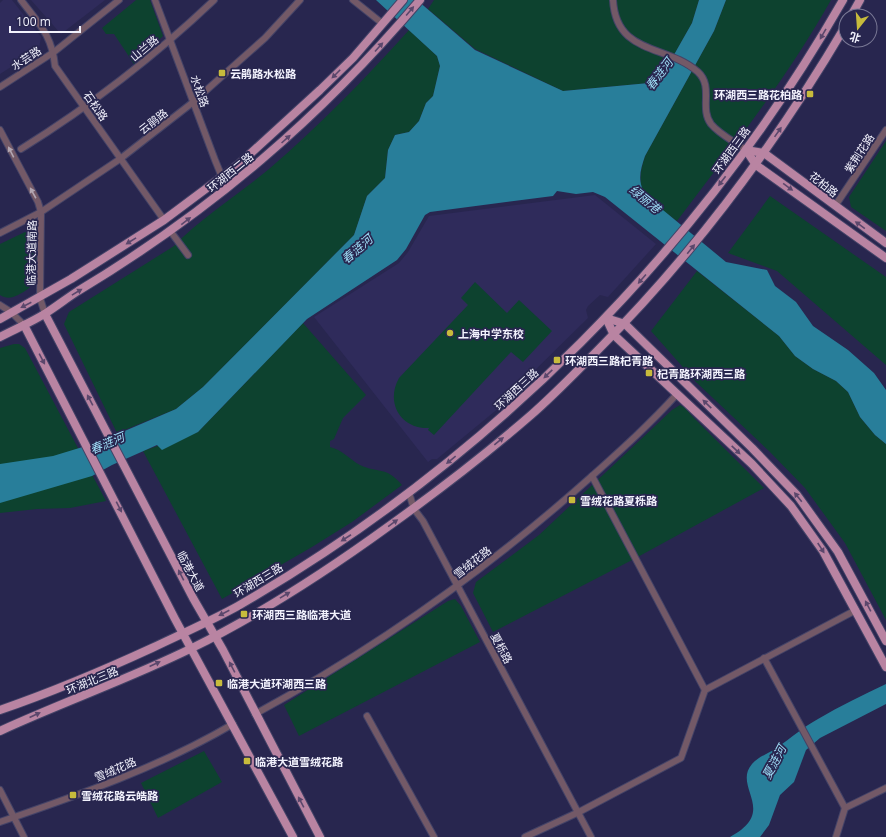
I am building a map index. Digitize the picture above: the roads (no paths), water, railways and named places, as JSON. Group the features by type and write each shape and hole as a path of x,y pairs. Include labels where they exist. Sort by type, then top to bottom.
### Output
{"main road":[{"name":"环湖西二路","path":"0,319 40,298 164,220 222,177 258,148 320,90 404,0"},
{"name":"环湖西二路","path":"0,337 45,314 171,232 230,186 271,153 329,99 420,0"},
{"name":"环湖西三路","path":"183,633 238,605 352,534 409,493 515,406 606,318 688,226 746,150 818,42 842,0"},
{"path":"192,648 312,578 414,509 532,414 625,324 681,261 764,153 806,92 838,38"},
{"name":"花柏路","path":"746,150 764,153 886,243"},
{"path":"746,150 756,164 886,258"},
{"name":"临港大道","path":"45,314 249,699 255,714 320,837"},
{"path":"606,318 625,324 752,448 797,495 838,552 886,640"},
{"path":"606,318 614,335 752,464 791,506 823,551 886,667"},
{"path":"24,325 183,633 293,837"},
{"name":"环湖北三路","path":"0,710 40,696 110,667 183,633"},
{"name":"环湖北三路","path":"0,731 192,648"}],"street":[{"name":"石松路","path":"21,0 49,38 54,52 55,66 164,220"},
{"name":"水芸路","path":"0,88 54,52 119,0"},
{"name":"水松路","path":"155,0 171,38 192,103 222,177 230,186"},
{"name":"山兰路","path":"21,149 84,107 137,67 214,0"},
{"name":"云鹃路","path":"0,233 41,212 120,158 192,103 255,47 300,0"},
{"path":"353,0 383,24"},
{"path":"613,0 620,27 632,41 672,58 697,72 706,84 707,106 710,123 746,150"},
{"name":"临港大道南路","path":"0,130 38,202 41,212 40,298 45,314"},
{"name":"紫荆花路","path":"835,206 886,130"},
{"path":"171,232 188,255"},
{"path":"0,305 11,312 24,325"},
{"name":"雪绒花路","path":"255,714 348,660 458,587 534,527 592,476 626,446 677,394"},
{"path":"592,476 705,690"},
{"name":"夏栎路","path":"409,493 414,509 423,521 591,837"},
{"path":"525,837 579,812 681,758 705,690 856,610"},
{"path":"764,658 845,808 836,837"},
{"path":"367,716 434,837"},
{"name":"雪绒花路","path":"0,822 74,797 195,747 233,724"},
{"path":"845,808 886,788"},
{"path":"0,790 24,837"}],"water":[{"path":"376,0 417,0 475,50 563,91 649,83 671,60 692,23 699,0 726,0 714,31 645,156 640,176 641,186 646,196 726,262 767,270 775,286 796,302 813,326 848,350 874,373 886,390 886,444 875,435 860,417 848,392 836,381 813,369 795,356 779,336 605,197 593,192 576,194 557,191 553,196 430,212 425,215 406,249 397,260 307,319 198,432 162,450 157,445 112,465 92,476 0,503 0,464 53,456 99,442 176,409 203,387 354,235 367,196 385,178 388,150 395,135 409,132 419,121 426,103 433,96 440,66 437,56"},
{"name":"夏涟河","path":"886,684 886,704 820,738 806,750 794,782 780,795 769,825 760,837 730,837 744,827 751,818 753,809 747,781 747,773 755,761 775,749 813,722 843,705"}],"place":[{"name":"云鹃路水松路","path":"222,73"},
{"name":"环湖西三路花柏路","path":"810,94"},
{"name":"上海中学东校","path":"450,333"},
{"name":"环湖西三路杞青路","path":"557,360"},
{"name":"杞青路环湖西三路","path":"649,373"},
{"name":"雪绒花路夏栎路","path":"572,500"},
{"name":"环湖西三路临港大道","path":"244,614"},
{"name":"临港大道环湖西三路","path":"219,683"},
{"name":"临港大道雪绒花路","path":"247,761"},
{"name":"雪绒花路云皓路","path":"73,795"}],"water label":[{"name":"春涟河","path":"659,74"},
{"name":"绿丽港","path":"645,199"},
{"name":"春涟河","path":"357,249"},
{"name":"春涟河","path":"107,443"}]}
